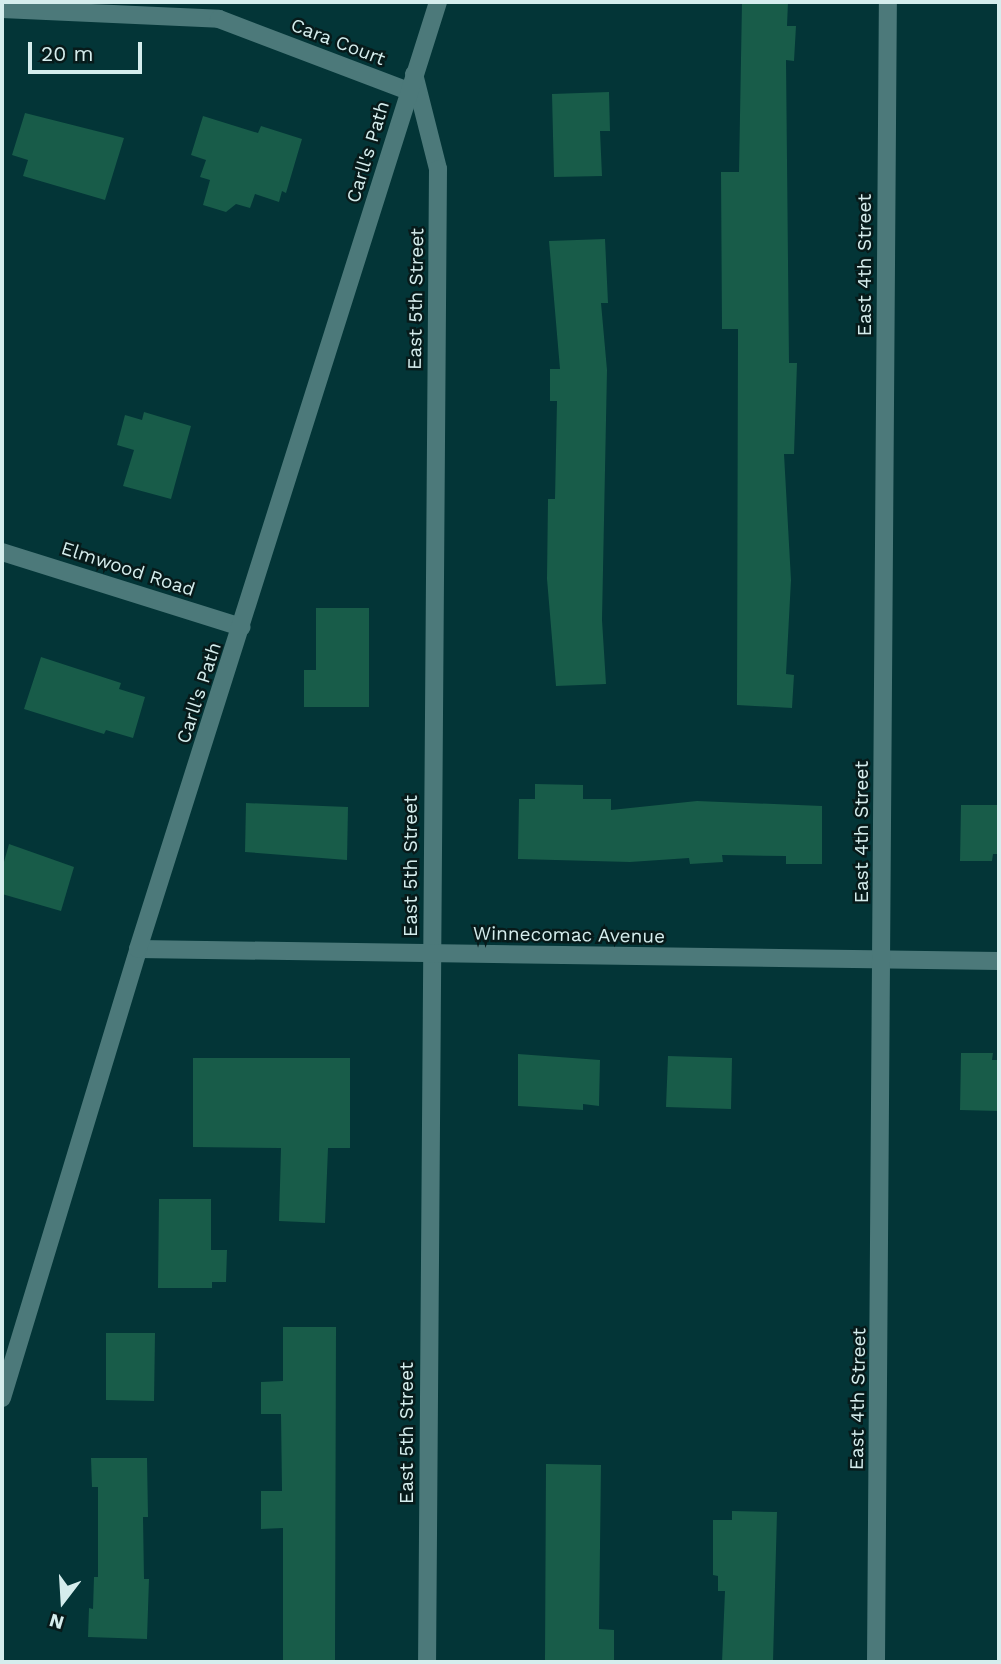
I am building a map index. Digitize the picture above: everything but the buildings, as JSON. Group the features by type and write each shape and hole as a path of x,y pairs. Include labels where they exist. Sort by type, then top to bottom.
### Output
{"street":[{"name":"Carll's Path","path":"2,1398 138,949 438,2"},
{"name":"East 4th Street","path":"876,1662 888,2"},
{"name":"Cara Court","path":"2,9 219,19 412,82"},
{"name":"East 5th Street","path":"412,82 438,169 427,1662"},
{"name":"Elmwood Road","path":"2,552 242,627"},
{"name":"Winnecomac Avenue","path":"138,949 999,961"}]}
